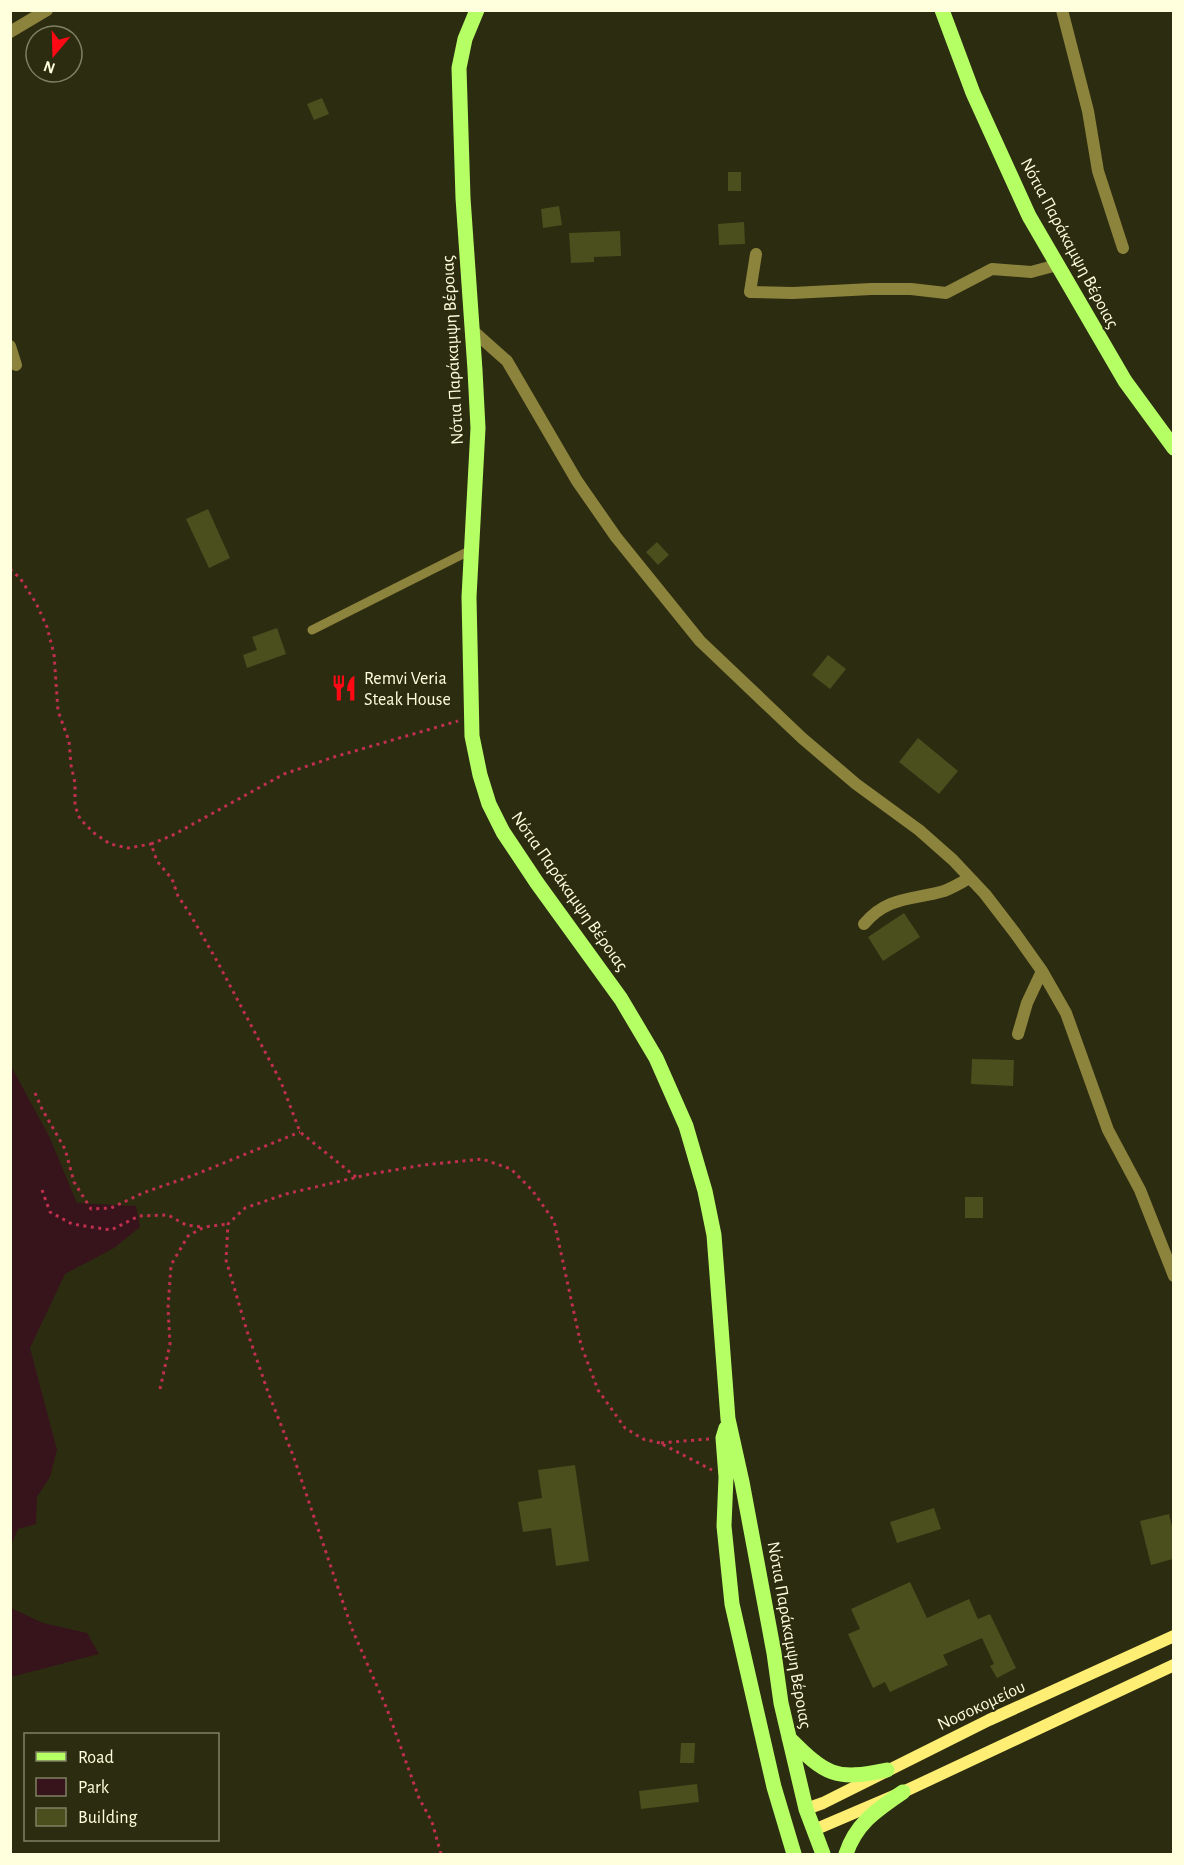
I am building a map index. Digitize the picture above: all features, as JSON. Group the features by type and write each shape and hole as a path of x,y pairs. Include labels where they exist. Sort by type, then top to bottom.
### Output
{"main road":[{"name":"Νότια Παράκαμψη Βέροιας","path":"477,10 465,39 459,68 463,198 478,428 469,597 472,736 489,804 503,832 621,999 656,1058 686,1126 705,1191 714,1235 728,1419 774,1653 781,1703 806,1809 823,1854"},
{"name":"Νότια Παράκαμψη Βέροιας","path":"942,10 973,93 1029,216 1125,381 1173,448"},
{"name":"Νότια Παράκαμψη Βέροιας","path":"728,1419 723,1438 726,1477 724,1526 732,1604 774,1787 794,1854"},
{"path":"789,1738 820,1767 837,1775 860,1776 887,1770"},
{"path":"846,1854 850,1844 872,1813 903,1792"},
{"path":"784,1822 806,1809"},
{"path":"784,1822 814,1830"}],"street":[{"path":"10,32 47,10"},
{"path":"1062,10 1088,111 1098,171 1123,248"},
{"path":"756,254 750,292 793,293 911,289 946,293 992,269 1031,272 1057,265"},
{"path":"472,330 507,361 603,519 700,641 802,738 856,784 919,830 953,860 985,894 1042,971 1066,1013 1108,1130 1140,1190 1173,1276"},
{"path":"10,346 16,365"},
{"path":"864,924 874,912 903,898 946,890 970,878"},
{"path":"1018,1034 1027,1003 1042,971"},
{"name":"Νοσοκομείου","path":"806,1809 989,1720 1173,1636"},
{"path":"814,1830 903,1792 1173,1665"}],"lane":[{"path":"312,630 471,550"}],"path":[{"path":"10,568 20,578 36,603 47,627 54,654 58,711 69,741 75,783 75,806 80,819 110,844 128,849 151,843 173,835 284,774 471,717"},
{"path":"151,843 158,861 172,879 178,896 217,961 281,1082 300,1132 356,1177"},
{"path":"35,1093 65,1149 74,1182 91,1209 111,1208 143,1192 204,1171 300,1132"},
{"path":"42,1190 50,1212 72,1224 111,1230 139,1216 168,1215 186,1225 204,1227 228,1224 244,1208 286,1194 356,1177 423,1165 482,1159 511,1169 532,1190 554,1221 581,1345 598,1390 625,1428 643,1439 660,1443 726,1477"},
{"path":"228,1224 226,1260 250,1341 294,1458 352,1629 387,1709 419,1798 432,1822 441,1854"},
{"path":"160,1389 170,1344 168,1308 171,1265 188,1236 204,1227"},
{"path":"660,1443 723,1438"}],"green space":[{"path":"11,1066 50,1138 77,1203 136,1206 140,1227 114,1248 65,1274 30,1348 57,1450 50,1477 37,1497 36,1524 18,1529 11,1545"},
{"path":"10,1603 13,1609 43,1623 87,1633 99,1654 11,1677"}],"building":[{"path":"322,98 329,114 314,120 307,104"},
{"path":"728,172 741,172 741,191 728,191"},
{"path":"559,206 562,225 543,228 541,209"},
{"path":"744,222 745,244 719,245 718,224"},
{"path":"620,231 621,256 594,257 594,262 571,263 569,233"},
{"path":"208,509 230,558 209,568 186,519"},
{"path":"657,542 669,555 658,565 646,552"},
{"path":"277,628 286,654 247,668 243,655 257,650 252,637"},
{"path":"828,655 846,669 830,689 812,675"},
{"path":"918,738 958,771 939,794 899,762"},
{"path":"904,913 920,937 883,961 868,937"},
{"path":"972,1059 1014,1060 1013,1086 971,1084"},
{"path":"965,1197 983,1197 983,1218 965,1218"},
{"path":"575,1465 589,1561 556,1566 551,1528 523,1532 518,1502 542,1498 538,1470"},
{"path":"934,1508 941,1529 897,1543 890,1522"},
{"path":"1169,1514 1173,1530 1173,1559 1151,1565 1140,1521"},
{"path":"910,1582 927,1618 969,1599 978,1619 990,1614 1016,1668 997,1678 990,1666 994,1664 982,1638 943,1655 948,1665 890,1692 885,1682 873,1688 848,1634 860,1629 851,1609"},
{"path":"681,1743 695,1743 694,1763 680,1763"},
{"path":"697,1784 699,1802 641,1809 639,1791"}],"place":[{"name":"Remvi Veria Steak House","path":"344,688"}]}
